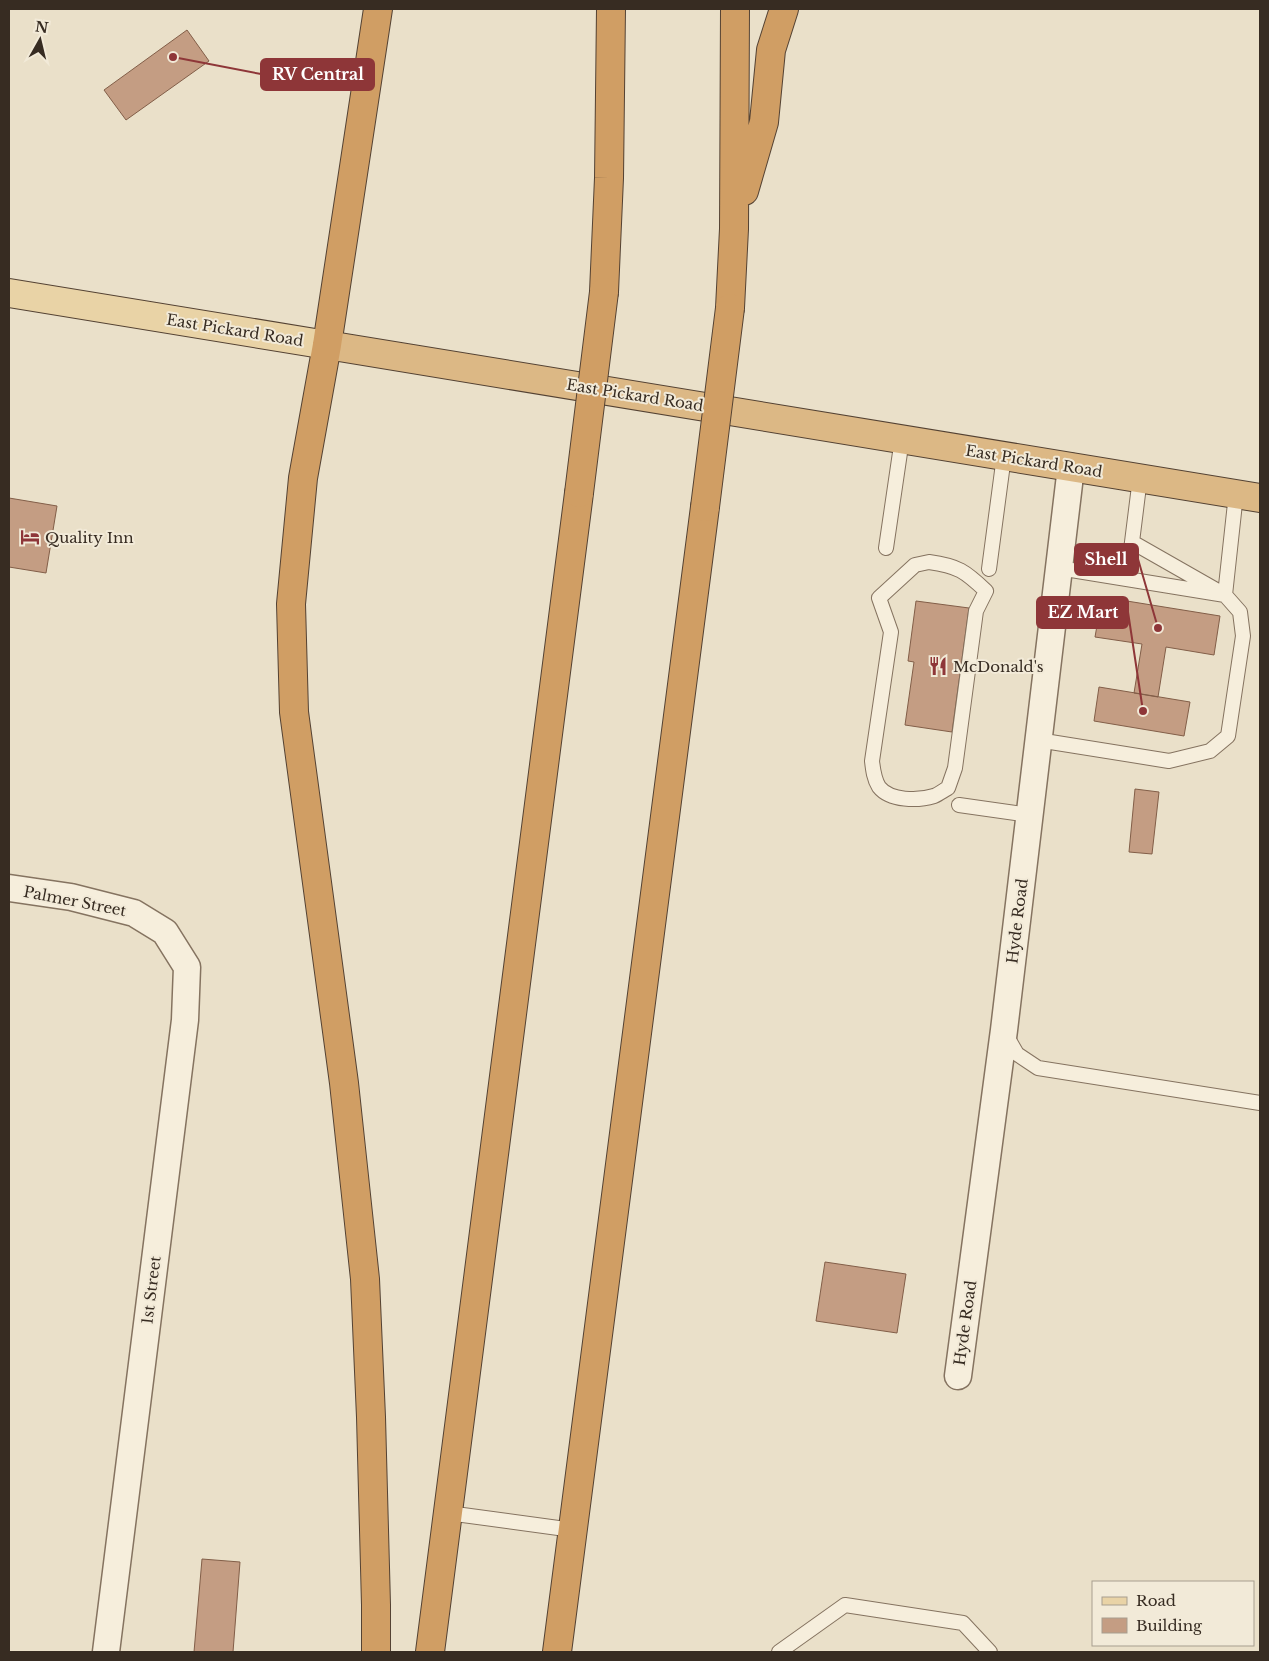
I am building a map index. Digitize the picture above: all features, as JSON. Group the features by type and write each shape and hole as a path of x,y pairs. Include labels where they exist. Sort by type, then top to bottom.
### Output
{"highway":[{"path":"376,1652 372,1437 365,1279 344,1083 294,712 291,604 302,478 327,344 378,9"},
{"path":"430,1652 604,292 609,178 611,9"},
{"path":"557,1652 730,308 734,229 735,9"},
{"path":"734,229 764,122 771,50 784,9"},
{"name":"East Pickard Road","path":"327,344 1248,496"}],"main road":[{"name":"East Pickard Road","path":"9,293 327,344"}],"street":[{"name":"Hyde Road","path":"958,1376 1004,1030 1071,466"},
{"name":"Palmer Street","path":"9,888 71,897 134,913 165,932"},
{"name":"1st Street","path":"106,1652 185,1020 186,967 165,932"}],"lane":[{"path":"886,548 902,439"},
{"path":"989,569 1004,456"},
{"path":"1126,579 1140,478"},
{"path":"1226,595 1248,496"},
{"path":"1038,740 1169,760 1210,751 1228,736 1243,636 1240,612 1226,595 1132,542"},
{"path":"929,562 948,565 969,574 986,591 976,611 955,768 948,788 934,796 918,799 888,794 880,787 874,777 872,760 891,632 879,598 915,565 929,562"},
{"path":"1059,568 1226,595"},
{"path":"959,806 1030,815"},
{"path":"1004,1030 1017,1054 1038,1068 1260,1103"},
{"path":"448,1513 573,1530"},
{"path":"779,1652 845,1605 963,1623 990,1652"}],"building":[{"path":"187,30 209,61 126,120 104,90"},
{"name":"Quality Inn","path":"9,498 57,506 46,573 9,567"},
{"path":"1102,597 1220,616 1214,655 1166,647 1158,697 1134,693 1142,644 1095,637"},
{"path":"916,601 969,608 952,732 905,725 914,662 908,661"},
{"path":"1099,687 1190,702 1184,736 1094,721"},
{"path":"1135,789 1159,792 1152,854 1129,852"},
{"path":"825,1262 906,1274 897,1333 816,1321"},
{"path":"202,1559 240,1562 233,1652 194,1652"}],"place":[{"name":"RV Central","path":"173,57"},
{"name":"Quality Inn","path":"30,537"},
{"name":"Shell","path":"1158,628"},
{"name":"McDonald's","path":"938,666"},
{"name":"EZ Mart","path":"1143,711"}]}
